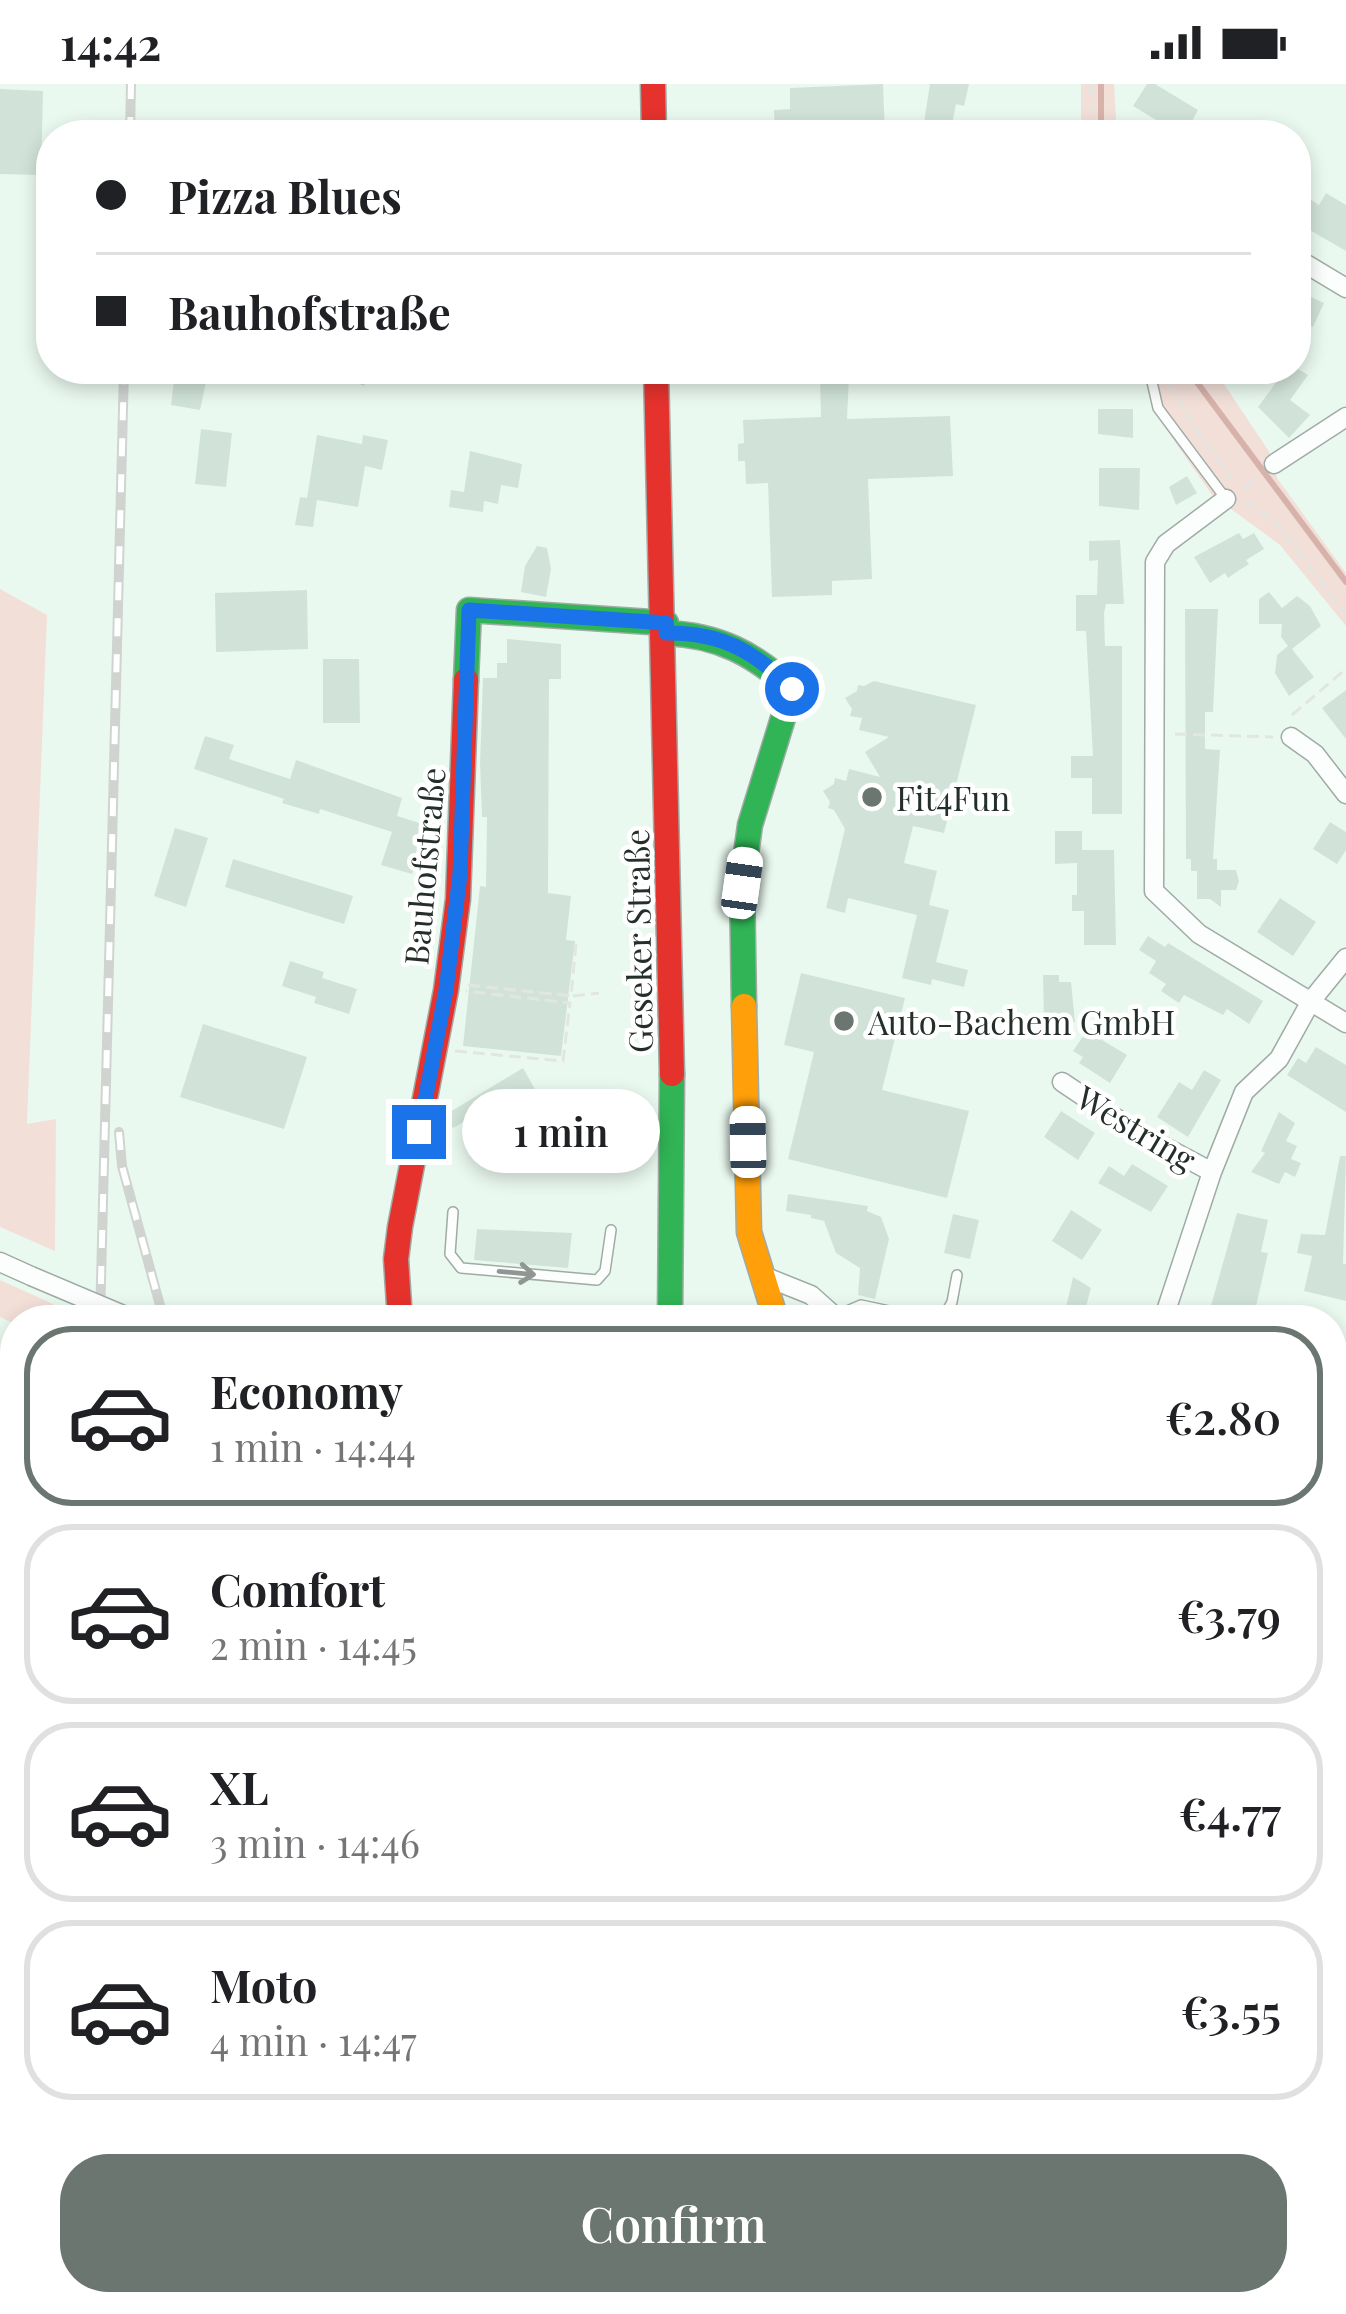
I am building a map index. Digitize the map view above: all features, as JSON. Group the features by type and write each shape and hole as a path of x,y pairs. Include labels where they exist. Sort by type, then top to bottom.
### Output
{"street":[{"path":"653,84 654,120"},
{"path":"1311,267 1346,288"},
{"name":"Geseker Straße","path":"656,384 657,513 666,628 670,1305"},
{"path":"1274,464 1346,417"},
{"path":"1226,499 1166,544 1155,562 1154,891 1199,934 1346,1022"},
{"name":"Bauhofstraße","path":"400,1305 398,1243 446,990 462,849 469,610 666,628"},
{"path":"666,628 760,656 792,689 750,825 742,883 749,1232 771,1305"},
{"path":"1291,737 1315,754 1346,794"},
{"name":"Westring","path":"1168,1305 1244,1092 1279,1059 1311,1001 1346,958"},
{"name":"Westring","path":"1062,1082 1135,1131 1212,1172"},
{"path":"0,1262 100,1305"},
{"path":"766,1277 781,1280 823,1305"}],"lane":[{"path":"1152,384 1158,408 1226,499"},
{"path":"453,1212 450,1254 461,1268 597,1280 605,1271 611,1230"},
{"path":"950,1305 957,1275"}],"path":[{"path":"1091,84 1093,120"},
{"path":"1170,384 1230,475 1237,495 1274,520 1346,615"},
{"path":"1155,734 1291,737 1293,712 1346,669"},
{"path":"571,996 576,944"},
{"path":"435,1049 563,1061 570,1003 461,991 461,984 571,996 599,993"}],"shaded area":[{"path":"1081,84 1114,84 1116,120 1081,120"},
{"path":"1148,384 1224,384 1270,453 1277,478 1346,573 1346,626 1280,545 1212,495 1159,419"},
{"path":"0,589 47,615 27,1124 56,1119 55,1251 0,1227"},
{"path":"0,1280 53,1305 0,1305"}],"building":[{"path":"883,84 884,120 774,120 774,110 790,109 790,88"},
{"path":"930,84 969,84 964,106 956,104 953,120 924,120"},
{"path":"1147,84 1155,84 1198,110 1193,120 1156,120 1133,106"},
{"path":"0,89 43,91 42,120 36,120 36,175 0,174"},
{"path":"1326,193 1346,205 1346,251 1311,231 1311,200 1319,205"},
{"path":"1311,297 1324,303 1311,326"},
{"path":"174,384 206,384 200,410 171,405"},
{"path":"820,384 849,384 847,419 950,416 953,476 868,479 872,579 832,581 832,595 772,597 768,483 746,484 745,461 738,461 738,444 744,443 743,420 821,417"},
{"path":"1275,384 1302,384 1290,400 1310,415 1289,438 1258,407"},
{"path":"1098,409 1133,409 1133,438 1098,434"},
{"path":"201,429 232,433 226,487 195,484"},
{"path":"317,435 362,444 363,435 388,440 382,470 365,466 358,507 317,500 313,527 295,525 300,497 307,498"},
{"path":"470,451 522,464 518,488 501,485 498,504 484,501 483,512 449,507 451,490 464,492"},
{"path":"1099,468 1140,468 1139,510 1099,506"},
{"path":"1187,476 1197,493 1176,505 1169,487"},
{"path":"1239,533 1243,539 1254,533 1264,549 1228,578 1225,573 1210,583 1194,557"},
{"path":"1120,540 1124,604 1106,604 1104,613 1105,646 1122,646 1122,814 1092,814 1092,778 1071,778 1071,756 1093,756 1086,631 1076,631 1076,595 1097,595 1098,560 1089,561 1089,541"},
{"path":"537,546 547,548 551,569 546,597 521,592 525,566"},
{"path":"307,590 308,649 216,652 215,593"},
{"path":"1269,592 1282,608 1297,596 1310,606 1321,626 1292,649 1314,677 1289,696 1275,673 1277,655 1288,646 1281,637 1282,624 1259,624 1259,599"},
{"path":"1185,609 1218,609 1213,712 1205,712 1205,749 1220,750 1213,859 1217,859 1217,870 1236,870 1239,881 1236,890 1221,890 1221,907 1210,899 1197,899 1197,871 1191,871 1191,859 1186,859"},
{"path":"507,639 561,644 561,679 549,679 548,893 571,896 566,940 575,941 561,1056 463,1046 480,886 486,887 487,817 482,817 480,763 483,678 497,678 497,663 507,663"},
{"path":"323,659 359,659 360,723 323,723"},
{"path":"874,681 976,705 944,833 913,826 904,863 937,871 929,905 949,910 936,962 968,970 964,987 902,978 917,915 848,898 845,913 826,908 845,829 828,808 830,802 823,791 835,778 846,781 849,769 880,777 865,752 889,737 859,730 862,718 850,716 852,709 845,698 858,685"},
{"path":"1346,690 1346,739 1322,708"},
{"path":"205,736 234,745 229,759 290,779 296,760 402,798 397,816 429,826 412,874 381,865 392,832 320,809 319,814 282,803 284,799 194,769"},
{"path":"1330,822 1346,832 1346,850 1337,864 1313,849"},
{"path":"175,828 208,838 186,907 154,896"},
{"path":"1055,831 1082,831 1082,850 1114,850 1116,945 1084,945 1084,911 1072,911 1077,863 1055,864"},
{"path":"233,859 353,896 344,924 225,887"},
{"path":"1280,898 1316,922 1293,956 1257,932"},
{"path":"1148,936 1165,947 1168,943 1263,1001 1249,1024 1227,1009 1223,1015 1184,995 1179,1003 1161,991 1166,984 1149,973 1156,961 1139,950"},
{"path":"290,961 357,989 349,1014 282,986"},
{"path":"801,973 905,998 882,1090 969,1111 947,1198 788,1159 814,1052 784,1045"},
{"path":"1043,975 1059,975 1059,982 1071,982 1075,1022 1044,1023"},
{"path":"1096,1017 1110,1026 1102,1040 1127,1055 1110,1083 1079,1063 1083,1057 1073,1051"},
{"path":"203,1024 307,1057 284,1129 180,1097"},
{"path":"1316,1047 1346,1065 1346,1112 1287,1075 1298,1058 1306,1063"},
{"path":"523,1068 540,1098 486,1131 476,1115 453,1128 445,1115"},
{"path":"1204,1070 1221,1080 1188,1137 1157,1117 1179,1082 1192,1090"},
{"path":"577,1094 594,1095 588,1158 571,1156"},
{"path":"1061,1111 1095,1133 1078,1160 1044,1137"},
{"path":"1279,1112 1295,1123 1286,1141 1297,1146 1291,1159 1301,1163 1295,1177 1285,1172 1279,1184 1251,1172 1265,1153 1261,1151"},
{"path":"1340,1156 1346,1156 1346,1301 1304,1291 1312,1256 1297,1253 1301,1234 1325,1235"},
{"path":"1132,1164 1168,1186 1151,1212 1098,1183 1109,1166 1124,1176"},
{"path":"788,1194 868,1206 867,1211 881,1217 889,1239 875,1299 858,1295 860,1268 836,1253 824,1221 786,1211"},
{"path":"1071,1210 1102,1230 1082,1260 1052,1241"},
{"path":"1237,1213 1268,1220 1261,1252 1268,1253 1256,1305 1211,1305"},
{"path":"953,1214 979,1220 970,1259 944,1253"},
{"path":"477,1229 572,1233 568,1268 474,1260"},
{"path":"1073,1277 1091,1288 1087,1305 1066,1305"}],"waterway":[{"path":"1101,84 1101,120"},
{"path":"1198,384 1346,582"}],"railway":[{"path":"130,120 131,84"},
{"path":"100,1305 124,384"},
{"path":"119,1132 122,1166 160,1305"}],"traffic: fast":[{"path":"466,680 469,610 666,623"},
{"path":"666,633 735,649 792,689 750,825 742,883 744,1006"},
{"path":"670,1305 672,1074"}],"traffic: slow":[{"path":"744,1006 749,1232 772,1305"}],"traffic: jam":[{"path":"653,84 654,120"},
{"path":"656,384 672,1074"},
{"path":"399,1305 400,1227 446,990 458,899 466,680"}],"place":[{"name":"Fit4Fun","path":"872,797"},
{"name":"Auto-Bachem GmbH","path":"844,1021"}],"route":[{"path":"419,1132 446,990 460,874 469,610 666,623 666,633 693,633 760,656 792,689"}]}
